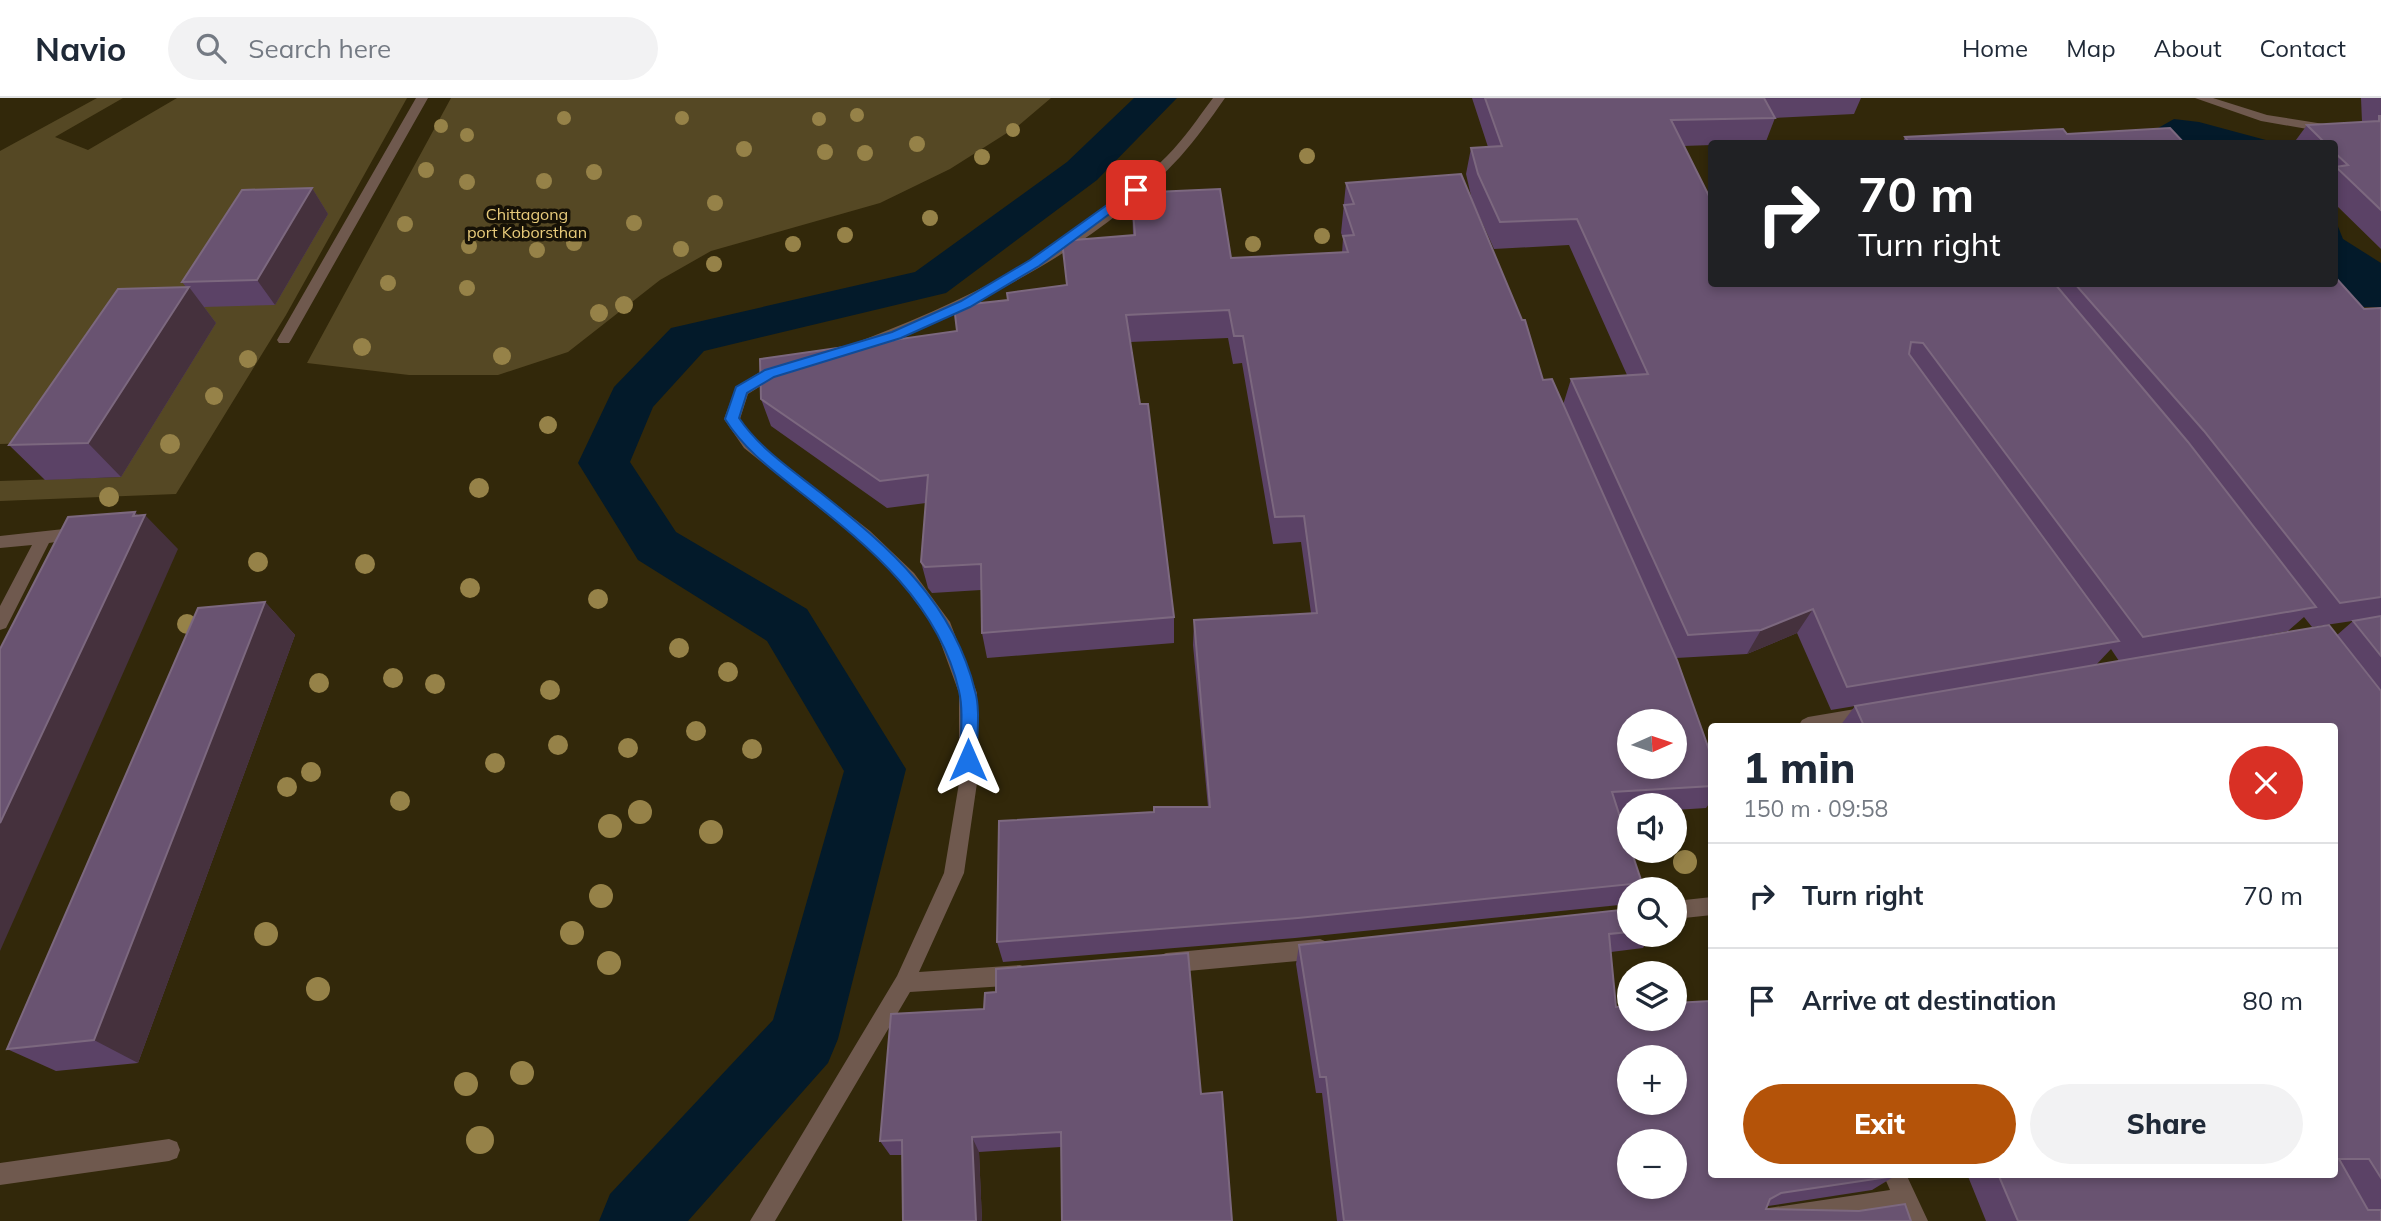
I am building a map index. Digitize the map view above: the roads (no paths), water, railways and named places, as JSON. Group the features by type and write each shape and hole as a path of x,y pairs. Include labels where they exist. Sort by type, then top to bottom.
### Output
{"street":[{"path":"284,340 422,98"},
{"path":"833,356 897,335 965,304 1035,263 1119,205 1160,168 1219,98"},
{"path":"2201,98 2265,118 2317,128 2341,129"},
{"path":"762,1221 904,983 954,873 968,783 968,692 944,627 908,578 864,535 749,443 732,419 741,391 770,373 795,366"},
{"path":"0,542 97,532"},
{"path":"0,623 44,537"},
{"path":"1819,723 1888,711"},
{"path":"1687,909 1708,906"},
{"path":"1143,965 1336,947"},
{"path":"904,983 1046,974"},
{"path":"0,1174 169,1150"},
{"path":"1897,1178 1916,1221"},
{"path":"1762,1221 1906,1199"}],"water":[{"path":"2174,119 2199,122 2266,140 2154,140 2151,132"},
{"path":"2338,226 2343,239 2381,263 2381,307 2348,307 2336,287 2338,287"}],"waterway":[{"path":"637,1221 803,1039 875,769 787,625 657,546 604,463 631,399 688,339 930,283 1082,171 1157,98"}],"park label":[{"name":"Chittagong port Koborsthan","path":"527,223"}]}
